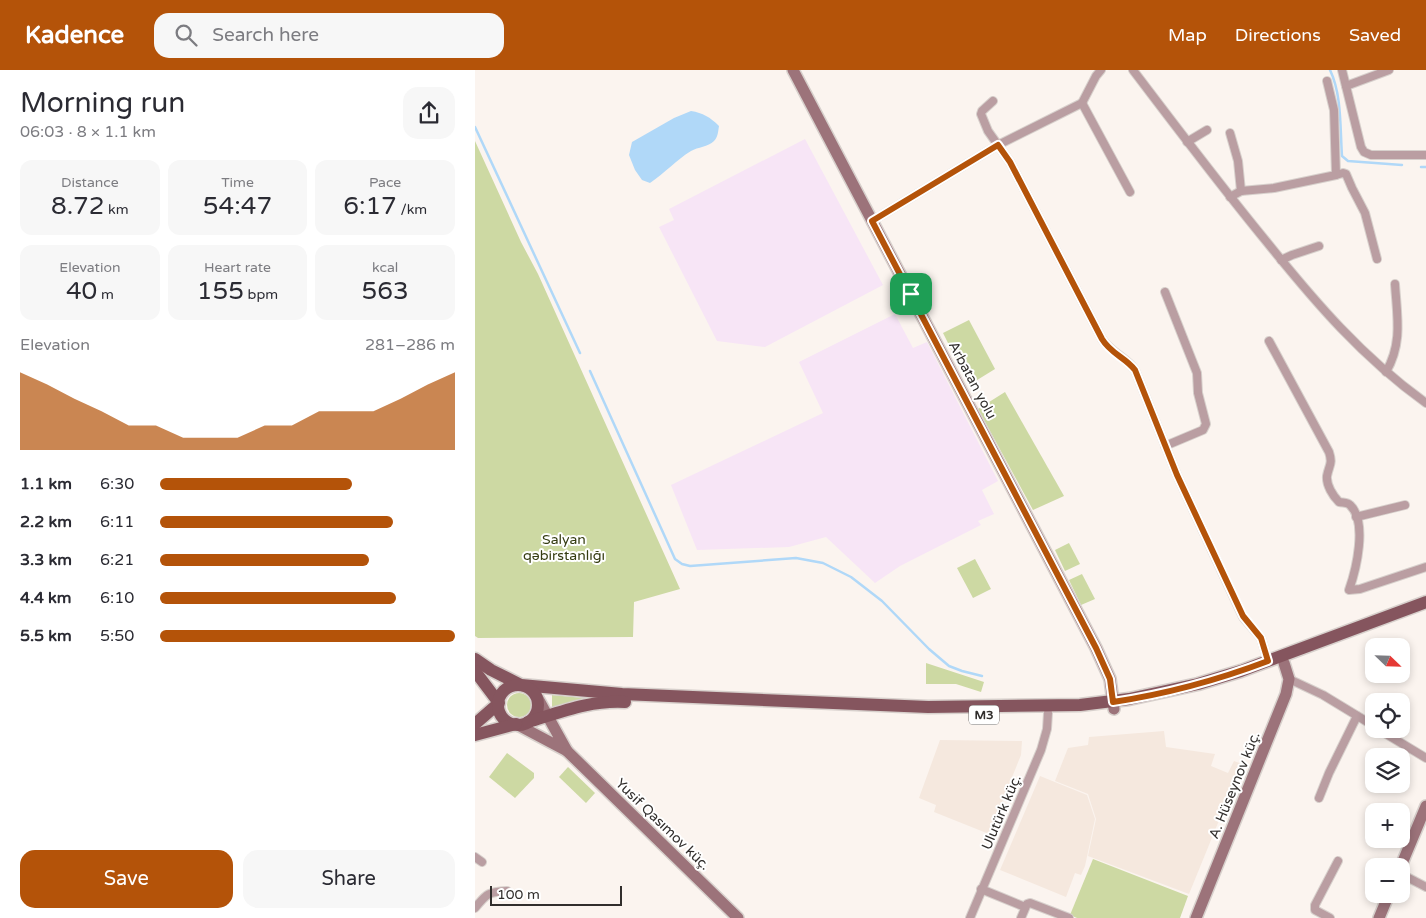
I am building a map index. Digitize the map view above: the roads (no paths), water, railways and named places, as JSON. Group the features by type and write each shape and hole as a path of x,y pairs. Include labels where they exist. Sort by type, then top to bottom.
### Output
{"main road":[{"path":"522,723 505,719 501,715 500,697 509,687 521,685 622,694 928,707 1114,705 1198,684 1268,661 1426,602"},
{"name":"M3","path":"522,723 588,704 616,701 966,715 1079,713 1114,705 1152,703 1200,691 1284,663 1426,610"},
{"path":"475,659 491,670 521,685 527,686 536,695 538,701 536,713 522,723 475,735"},
{"path":"475,671 499,703"},
{"path":"475,724 499,703"}],"street":[{"name":"Arbatan yolu","path":"793,70 1096,648 1110,679 1114,705"},
{"path":"872,221 998,145 1082,103 1101,70"},
{"path":"1133,70 1230,197 1333,322 1386,372 1426,403"},
{"path":"1342,70 1361,147 1364,152 1371,155 1426,154"},
{"path":"1346,86 1389,70"},
{"path":"1327,81 1334,110 1336,174"},
{"path":"993,101 983,108 981,114 988,131 1010,162 1102,339 1111,352 1126,360 1135,370 1177,475 1243,616 1261,638 1268,661"},
{"path":"1082,103 1130,192"},
{"path":"1187,142 1207,130"},
{"path":"1230,133 1238,161 1241,191"},
{"path":"1230,197 1241,191 1274,188 1336,174 1346,174 1365,213 1377,259"},
{"path":"1281,260 1319,246"},
{"path":"1386,372 1395,356 1399,338 1395,284"},
{"path":"1165,292 1197,373 1198,393 1206,424 1203,430 1165,446"},
{"path":"1269,341 1329,452 1331,464 1327,484 1339,502 1347,503 1351,506 1356,517 1359,542 1358,557 1349,590 1426,568"},
{"path":"1356,517 1405,504"},
{"path":"1284,663 1289,679 1323,695 1365,721"},
{"name":"A. Hüseynov küç.","path":"1196,918 1280,710 1289,685 1289,679"},
{"path":"536,695 567,751"},
{"name":"Ulutürk küç.","path":"970,918 1041,750 1047,728 1048,713"},
{"path":"1319,798 1357,716"},
{"path":"522,723 567,751"},
{"path":"1393,738 1426,758"},
{"name":"Yusif Qasımov küç.","path":"567,751 738,918"},
{"path":"1404,858 1426,806"},
{"path":"475,857 482,862"},
{"path":"1329,918 1315,910 1315,905 1338,860"},
{"path":"1410,879 1426,887"},
{"path":"981,889 1025,908"},
{"path":"475,908 485,895 491,892 507,891"},
{"path":"1021,918 1027,904 1033,903 1069,918"},
{"path":"1379,918 1385,903"}],"water":[{"path":"691,111 706,116 719,126 715,139 709,145 686,155 650,183 642,180 635,170 629,155 632,142 674,118"}],"waterway":[{"path":"1330,70 1339,101 1342,156 1348,161 1402,165"},
{"path":"475,127 580,353"},
{"path":"1421,167 1426,167"},
{"path":"590,371 675,559 682,564 690,566 796,558 823,563 851,577 882,601 929,649 949,666 982,676"}],"park label":[{"name":"Salyan qəbirstanlığı","path":"564,548"}]}
